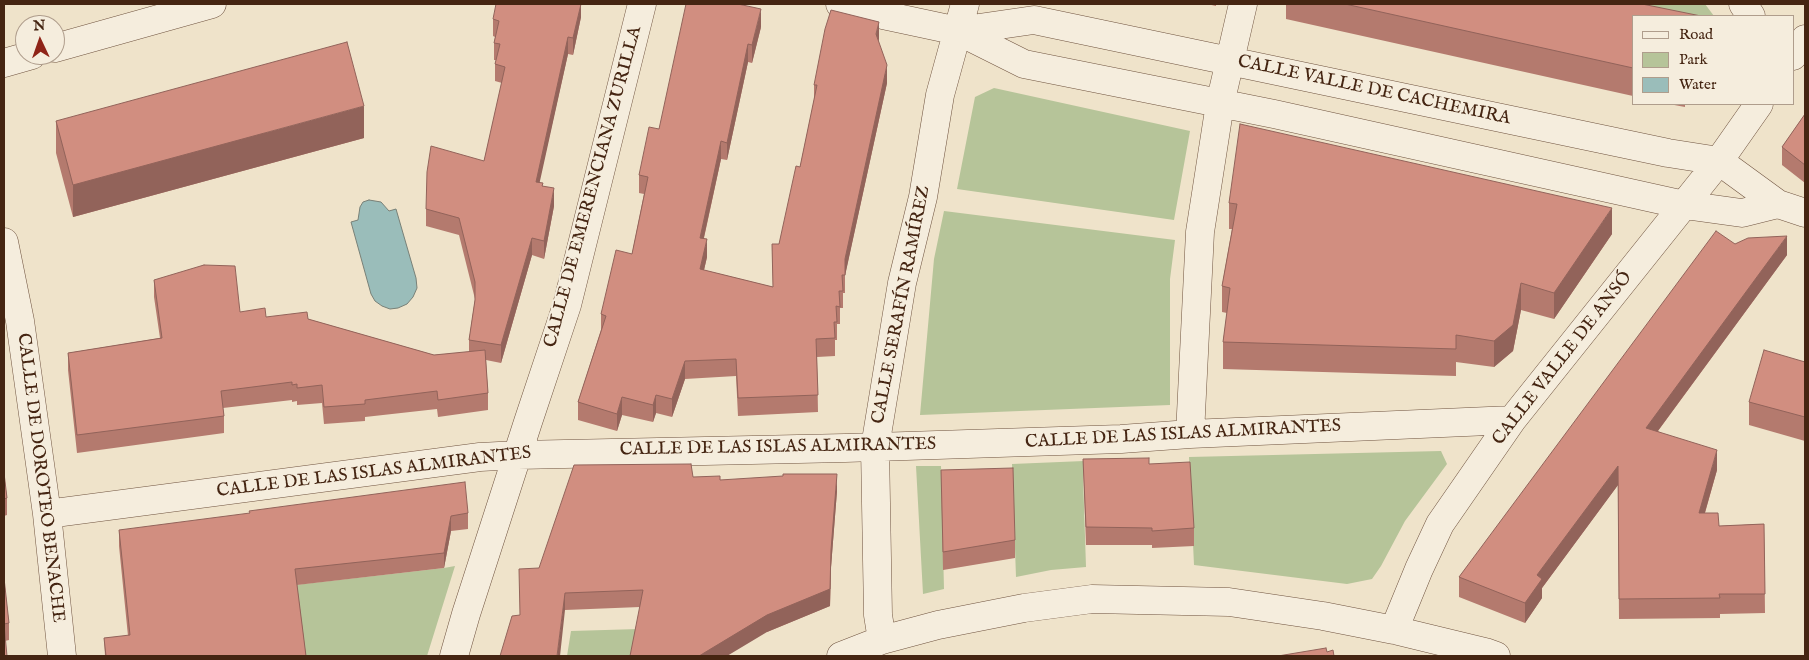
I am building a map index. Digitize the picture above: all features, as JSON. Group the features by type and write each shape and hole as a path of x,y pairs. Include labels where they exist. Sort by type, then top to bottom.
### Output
{"street":[{"path":"65,45 212,4"},
{"name":"CALLE DE EMERENCIANA ZURILLA","path":"454,656 567,305 642,4"},
{"name":"CALLE VALLE DE CACHEMIRA","path":"840,4 958,31 1024,64 1284,116 1684,205 1742,213 1778,204"},
{"name":"CALLE SERAFÍN RAMÍREZ","path":"882,640 878,615 875,447 902,283 923,197 940,95 966,4"},
{"path":"1190,434 1200,232 1220,104 1243,4"},
{"path":"1743,4 1750,15"},
{"name":"CALLE VALLE DE CACHEMIRA","path":"958,31 1034,20 1668,153 1719,161 1778,204 1805,213"},
{"path":"1794,55 1805,40"},
{"name":"CALLE VALLE DE ANSÓ","path":"1394,630 1440,524 1512,420 1719,161 1758,105"},
{"name":"CALLE DE DOROTEO BENACHE","path":"4,242 20,321 47,514 62,656"},
{"name":"CALLE DE LAS ISLAS ALMIRANTES","path":"47,514 480,457 1121,439 1190,434 1512,420"},
{"path":"841,656 882,640 938,625 1024,608 1092,599 1228,602 1323,616 1394,630 1496,656"}],"green space":[{"path":"1635,4 1705,4 1713,15 1689,15"},
{"path":"994,88 1190,131 1174,220 957,189 975,97"},
{"path":"944,211 1175,240 1170,279 1170,405 920,415 934,259"},
{"path":"1441,451 1447,464 1405,521 1372,579 1347,584 1194,565 1189,457"},
{"path":"1084,461 1086,567 1051,570 1016,577 1012,464"},
{"path":"916,466 941,466 944,589 923,594"},
{"path":"455,566 427,656 304,656 295,585"},
{"path":"639,629 633,656 567,656 571,631"}],"water":[{"path":"369,200 381,202 389,211 396,209 416,278 417,288 413,297 407,304 398,308 390,309 382,306 375,301 371,294 351,222 358,220 360,207 363,202"}],"building":[{"path":"496,4 581,4 573,38 568,37 536,182 543,183 542,186 554,188 544,241 532,238 501,345 469,340 475,300 475,282 459,218 426,209 427,172 431,146 484,161 505,67 495,64 500,44 494,43 499,21 493,19"},
{"path":"686,4 738,4 761,9 752,45 748,44 727,143 721,141 700,238 707,239 700,269 773,287 772,244 779,244 796,166 800,167 817,85 814,85 825,29 831,10 879,22 876,34 887,65 845,259 845,275 842,275 843,291 839,291 840,307 836,306 835,338 816,339 818,395 738,398 736,359 685,361 672,399 656,395 653,405 622,397 617,414 578,402 606,316 601,314 616,250 632,254 648,177 639,175 649,127 659,129"},
{"path":"1345,4 1642,4 1696,15 1632,15 1632,68"},
{"path":"347,42 364,106 73,185 56,121"},
{"path":"1805,114 1805,165 1782,147"},
{"path":"1240,124 1612,208 1554,293 1521,283 1513,325 1494,341 1456,335 1456,349 1223,342 1230,288 1222,286 1237,204 1229,203"},
{"path":"1716,231 1735,244 1748,238 1787,236 1646,428 1717,450 1699,513 1718,513 1719,526 1764,524 1765,594 1719,594 1720,598 1619,599 1618,466 1537,575 1542,579 1525,603 1459,577"},
{"path":"204,265 235,266 240,312 265,308 266,317 307,312 308,319 434,355 485,350 488,393 438,400 437,391 365,400 365,404 324,407 322,385 297,388 297,384 292,385 292,382 221,391 224,416 77,435 68,353 162,338 154,280"},
{"path":"1764,350 1805,362 1805,417 1749,402"},
{"path":"1149,458 1149,464 1190,462 1194,528 1152,531 1152,528 1086,527 1083,459"},
{"path":"691,464 693,477 720,476 720,480 783,476 783,474 837,474 830,589 767,615 699,656 630,656 643,590 565,593 557,656 500,656 512,616 520,615 519,569 539,568 574,465"},
{"path":"1013,468 1015,540 943,552 941,470"},
{"path":"4,473 7,498 4,499"},
{"path":"465,482 468,513 451,516 444,553 295,569 306,656 106,656 104,638 130,635 119,530"},
{"path":"4,578 9,623 4,624"},
{"path":"4,624 7,656 4,656"},
{"path":"1326,648 1327,652 1333,650 1334,656 1278,656"}]}
